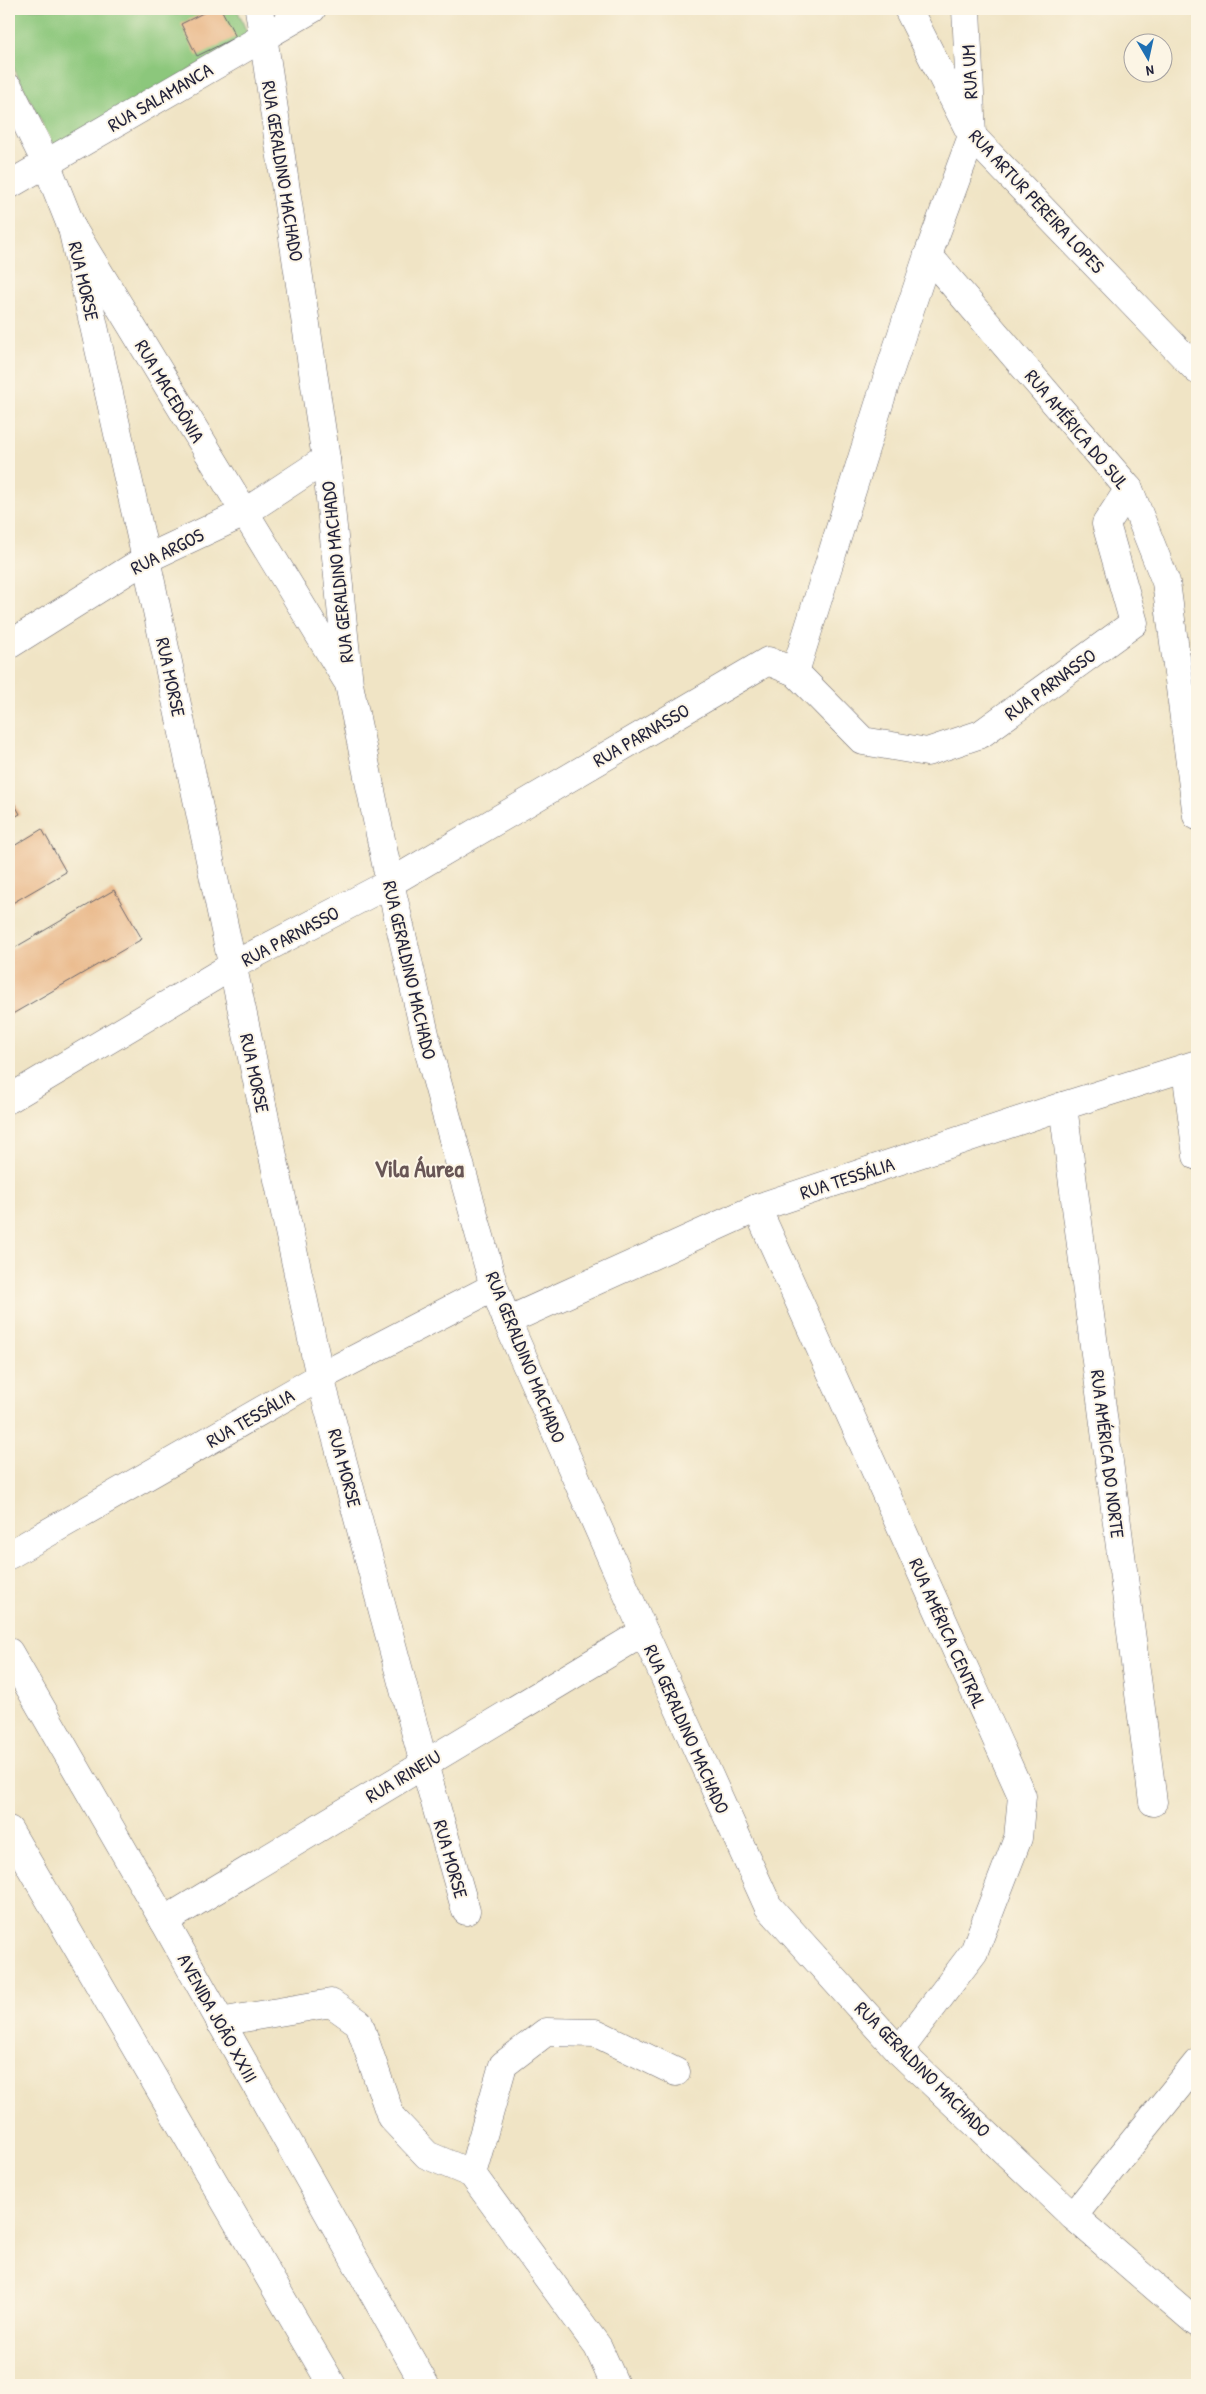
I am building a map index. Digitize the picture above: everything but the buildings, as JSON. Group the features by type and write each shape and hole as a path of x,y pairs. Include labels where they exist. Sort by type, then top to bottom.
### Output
{"street":[{"name":"RUA GERALDINO MACHADO","path":"258,9 326,459 349,684 390,883 431,1060 494,1287 507,1321 644,1632 768,1906 899,2051 1073,2216 1197,2323"},
{"name":"RUA SALAMANCA","path":"9,185 312,9"},
{"name":"RUA ARTUR PEREIRA LOPES","path":"908,9 972,136 1197,370"},
{"name":"RUA UM","path":"966,9 972,136"},
{"name":"RUA MACEDÔNIA","path":"9,88 46,163 72,228 349,684"},
{"path":"795,672 885,385 928,255 972,136"},
{"name":"RUA MORSE","path":"72,228 146,559 320,1378 424,1764 466,1911"},
{"name":"RUA AMÉRICA DO SUL","path":"928,255 1129,489 1166,582 1197,816"},
{"name":"RUA ARGOS","path":"9,645 146,559 244,512 326,459"},
{"name":"RUA PARNASSO","path":"9,1099 232,966 390,883 768,660 795,672 863,741 927,752 981,734 1134,623 1106,524 1129,489"},
{"path":"1192,1066 1197,1156"},
{"name":"RUA TESSÁLIA","path":"507,1321 757,1208 1063,1106 1192,1066"},
{"name":"RUA AMÉRICA DO NORTE","path":"1063,1106 1153,1802"},
{"name":"RUA AMÉRICA CENTRAL","path":"757,1208 1022,1796 1018,1838 974,1952 899,2051"},
{"name":"RUA TESSÁLIA","path":"9,1555 320,1378 494,1287"},
{"name":"RUA IRINEIU","path":"164,1921 644,1632"},
{"name":"AVENIDA JOÃO XXIII","path":"9,1652 164,1921 424,2385"},
{"path":"9,1830 332,2385"},
{"path":"220,2022 331,2003 359,2023 391,2117 427,2155 472,2174 598,2347 615,2385"},
{"path":"472,2174 503,2065 546,2032 596,2033 676,2072"},
{"path":"1073,2216 1197,2063"}],"green space":[{"path":"9,9 172,9 176,15 188,9 237,9 248,35 56,150 9,59"}],"district":[{"name":"Vila Áurea","path":"419,1169"}]}
